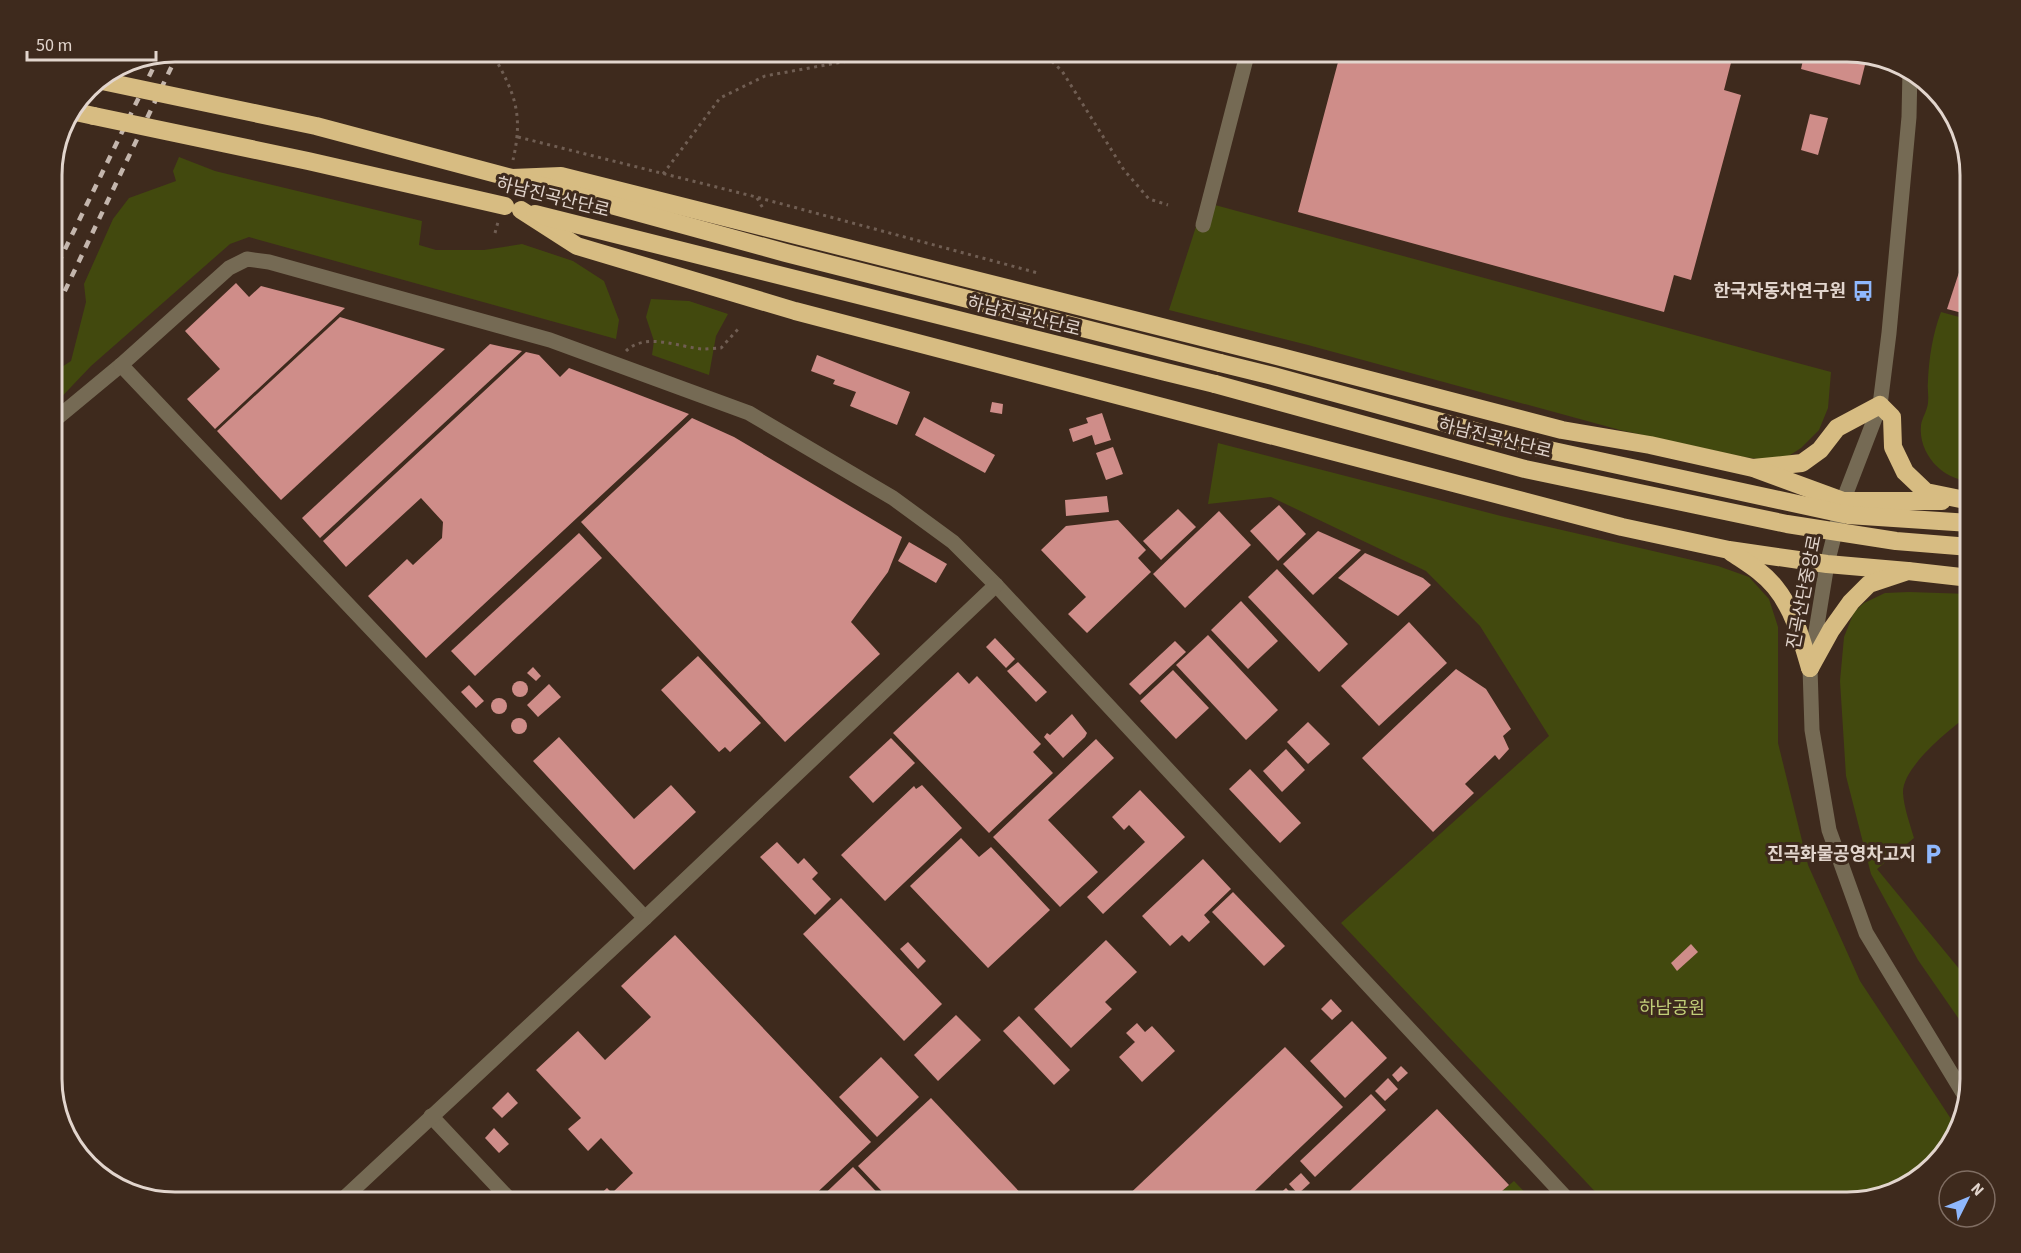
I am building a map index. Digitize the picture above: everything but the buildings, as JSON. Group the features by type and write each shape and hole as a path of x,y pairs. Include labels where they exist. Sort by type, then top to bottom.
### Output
{"highway":[{"name":"하남진곡산단로","path":"110,82 316,126 512,173 786,253 1273,376 1526,445 1848,514 1959,522"},
{"name":"하남진곡산단로","path":"80,113 308,160 798,279 969,324 1215,384 1548,474 1787,524 1896,541 1959,546"},
{"path":"512,173 561,176 1562,430 1650,445 1753,468 1843,501 1959,500"},
{"path":"509,209 577,246 795,311 1622,527 1729,550 1827,564 1959,577"},
{"path":"1753,468 1802,463 1820,450 1837,428 1880,405 1892,417 1893,447 1905,472 1926,492 1959,498"},
{"path":"1729,550 1760,572 1776,588 1798,627 1810,668"},
{"path":"1810,668 1851,602 1869,584 1908,571"}],"street":[{"path":"1203,225 1245,62"},
{"name":"진곡산단중앙로","path":"1910,81 1909,117 1880,405 1843,501 1827,564 1810,668 1812,730 1829,830 1866,933 1959,1087"},
{"path":"62,414 121,365 229,268 247,259 269,262 550,339 749,413 893,498 953,542 996,585 1561,1192"},
{"path":"121,365 645,918"},
{"path":"351,1192 645,918 996,585"},
{"path":"431,1116 503,1192"}],"path":[{"path":"497,62 506,78 518,111 518,137 512,173"},
{"path":"663,174 720,98 765,76 842,62"},
{"path":"1053,62 1062,70 1124,170 1149,199 1168,205"},
{"path":"518,137 756,197 1038,273"},
{"path":"756,197 766,214"},
{"path":"495,233 509,209"},
{"path":"614,363 632,346 662,341 701,349 721,348 739,328"}],"green space":[{"path":"179,157 215,171 422,221 419,245 436,250 484,250 522,244 573,261 604,281 619,320 616,339 249,237 230,244 91,366 62,396 62,367 71,361 86,302 84,284 113,219 129,198 176,181 173,171"},
{"path":"1204,202 1831,372 1828,408 1819,430 1801,448 1787,457 1765,460 1744,457 1620,430 1308,345 1169,310"},
{"path":"651,299 689,301 728,314 716,336 709,375 652,355 654,341 646,317"},
{"path":"1941,312 1959,317 1959,479 1950,476 1934,463 1923,445 1921,435 1921,425 1928,403 1930,354"},
{"name":"하남공원","path":"1218,443 1501,516 1718,566 1749,577 1769,599 1778,627 1778,743 1808,865 1860,981 1952,1120 1936,1147 1915,1168 1903,1176 1876,1188 1861,1191 1596,1192 1341,923 1549,736 1480,626 1426,571 1271,497 1208,504"},
{"path":"1885,593 1959,594 1960,722 1929,749 1910,772 1903,793 1914,838 1877,869 1960,970 1960,1020 1918,960 1871,874 1846,776 1840,681 1844,637 1854,612 1864,603"},
{"path":"1514,1181 1524,1192 1503,1192"}],"railway":[{"path":"62,297 174,62"},
{"path":"62,255 155,64"}],"place":[{"name":"한국자동차연구원","path":"1863,291"},
{"name":"진곡화물공영차고지","path":"1933,854"}]}
